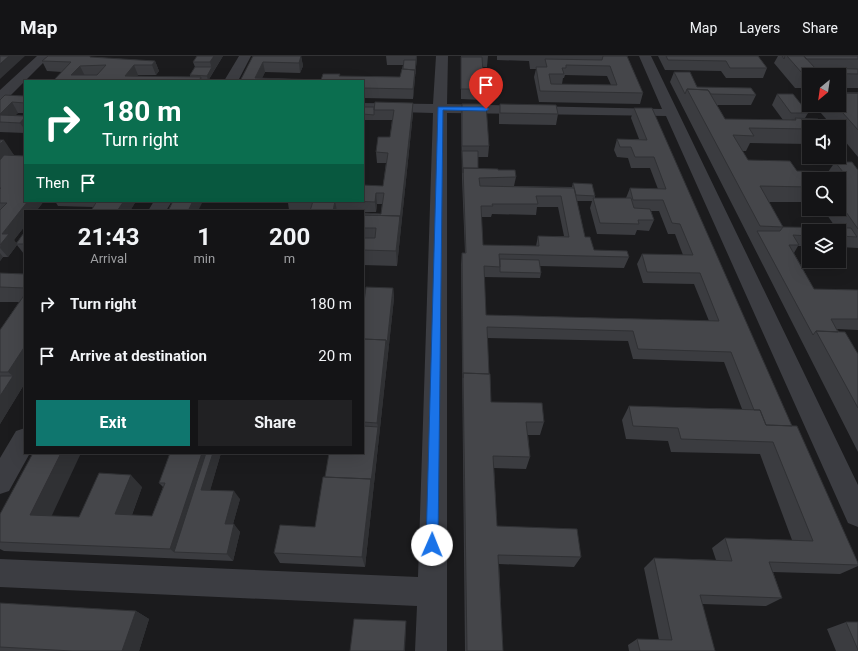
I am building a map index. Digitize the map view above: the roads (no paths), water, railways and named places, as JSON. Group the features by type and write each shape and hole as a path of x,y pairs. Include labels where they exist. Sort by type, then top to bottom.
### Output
{"street":[{"path":"0,99 44,56"},
{"path":"233,80 245,56"},
{"path":"431,651 442,56"},
{"path":"645,56 858,514"},
{"path":"0,99 19,101"},
{"path":"364,107 671,113"},
{"path":"0,482 24,440"},
{"path":"0,573 431,592"}]}
